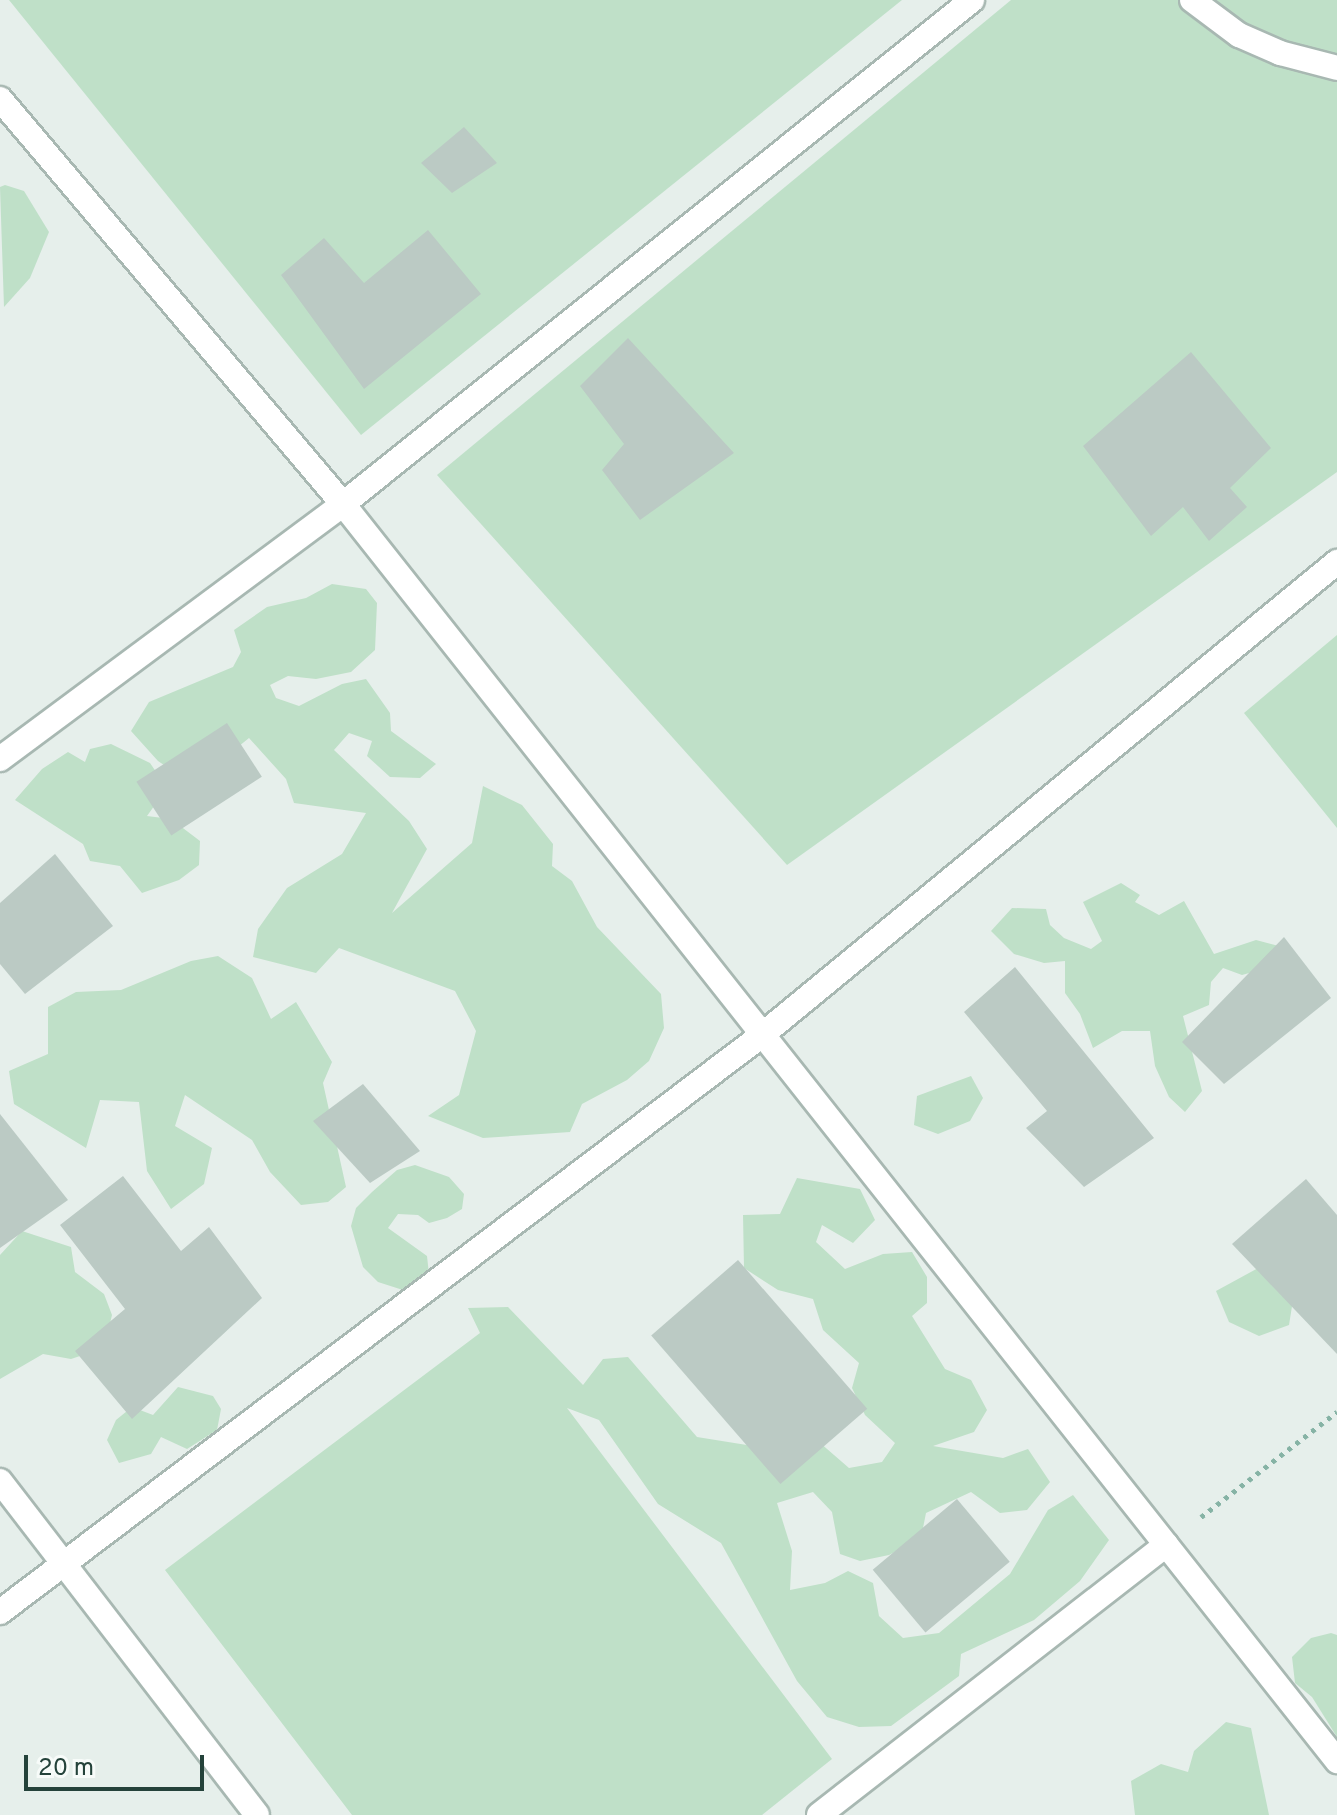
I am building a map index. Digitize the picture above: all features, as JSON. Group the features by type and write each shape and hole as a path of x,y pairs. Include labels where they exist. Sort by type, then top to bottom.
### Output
{"street":[{"path":"0,759 343,504 972,0"},
{"path":"1192,0 1239,35 1280,53 1337,68"},
{"path":"0,99 343,504 1337,1761"},
{"path":"0,1612 762,1035 1337,562"},
{"path":"0,1481 257,1815"},
{"path":"819,1815 1166,1545"}],"path":[{"path":"1166,1545 1337,1412"}],"green space":[{"path":"9,0 902,0 361,435"},
{"path":"1011,0 1337,0 1337,472 787,865 437,475"},
{"path":"5,185 24,191 49,232 30,278 4,307 0,187"},
{"path":"332,584 366,589 377,603 375,650 351,672 316,679 288,676 270,685 276,698 299,706 342,684 366,679 390,713 391,731 436,764 420,778 390,777 367,756 372,741 349,733 334,750 409,821 427,849 392,913 472,843 483,786 522,805 553,844 552,866 572,881 597,927 661,994 664,1028 649,1061 627,1080 582,1104 570,1132 483,1138 428,1116 459,1095 476,1031 455,991 339,948 316,973 253,957 258,929 287,888 342,854 366,813 294,803 286,779 249,738 212,768 185,779 158,761 131,731 149,702 233,667 241,652 234,630 267,607 306,598"},
{"path":"1337,635 1337,828 1244,713"},
{"path":"111,744 150,763 167,788 147,816 171,819 200,841 199,865 179,880 142,893 120,866 90,861 83,844 15,800 42,769 68,752 85,762 90,749"},
{"path":"1121,883 1140,895 1135,902 1159,915 1184,901 1214,954 1256,940 1283,947 1267,968 1242,975 1223,968 1211,982 1209,1005 1183,1016 1202,1091 1185,1112 1169,1097 1155,1066 1150,1031 1122,1031 1093,1048 1080,1014 1065,993 1065,961 1044,963 1014,954 991,931 1012,908 1046,909 1050,925 1064,938 1091,949 1102,941 1083,902"},
{"path":"218,956 252,978 271,1019 296,1002 332,1062 323,1083 346,1187 328,1202 301,1205 270,1172 252,1140 185,1095 175,1126 212,1148 204,1184 171,1209 147,1171 139,1102 100,1100 86,1148 14,1104 9,1071 48,1054 48,1007 76,992 121,990 191,961"},
{"path":"971,1076 983,1098 970,1121 938,1134 914,1125 917,1096"},
{"path":"415,1165 449,1177 464,1194 462,1209 447,1218 429,1223 418,1215 398,1214 388,1228 427,1256 429,1274 406,1291 378,1282 363,1267 351,1226 356,1208 372,1192 397,1170"},
{"path":"797,1178 860,1189 875,1220 853,1243 822,1225 816,1242 845,1269 883,1254 912,1252 927,1277 927,1303 912,1316 945,1369 971,1380 987,1410 974,1432 933,1446 1003,1458 1028,1449 1050,1482 1027,1510 1000,1513 971,1492 926,1513 921,1538 889,1555 860,1561 840,1554 832,1512 813,1492 777,1503 792,1551 790,1590 825,1583 848,1571 873,1583 879,1616 903,1638 939,1633 1010,1574 1048,1510 1073,1495 1109,1540 1080,1581 1034,1620 961,1654 959,1676 891,1726 859,1727 827,1717 797,1681 721,1543 658,1504 599,1420 567,1408 832,1759 762,1815 352,1815 165,1570 480,1333 468,1308 508,1307 583,1385 603,1359 628,1357 697,1437 753,1446 819,1442 849,1468 882,1462 895,1443 865,1415 852,1388 859,1363 823,1330 813,1299 778,1290 744,1268 743,1215 780,1214"},
{"path":"22,1231 71,1247 75,1272 104,1294 112,1315 104,1348 71,1359 43,1354 0,1379 0,1255"},
{"path":"1260,1267 1293,1300 1289,1325 1259,1336 1229,1322 1216,1291"},
{"path":"178,1387 213,1396 221,1409 217,1430 187,1449 161,1437 151,1454 119,1463 107,1440 116,1420 132,1407 153,1415"},
{"path":"1331,1633 1337,1635 1337,1737 1312,1697 1295,1683 1292,1657 1311,1638"},
{"path":"1226,1722 1251,1728 1269,1815 1135,1815 1131,1781 1161,1764 1188,1772 1194,1751"}],"building":[{"path":"464,127 497,163 452,193 421,163"},
{"path":"428,230 481,294 364,389 281,275 324,238 364,283"},
{"path":"628,338 734,453 640,520 602,470 624,444 580,386"},
{"path":"1191,352 1271,448 1230,488 1247,507 1209,541 1183,507 1151,536 1083,446"},
{"path":"227,723 262,777 171,835 136,782"},
{"path":"55,854 113,926 25,994 0,964 0,903"},
{"path":"1284,937 1331,998 1224,1084 1182,1042"},
{"path":"1015,967 1154,1138 1084,1187 1026,1128 1047,1111 964,1012"},
{"path":"363,1084 420,1151 370,1183 313,1121"},
{"path":"0,1114 68,1200 0,1248"},
{"path":"123,1176 181,1251 209,1227 262,1298 132,1419 75,1351 125,1309 60,1225"},
{"path":"1306,1179 1337,1215 1337,1354 1232,1244"},
{"path":"738,1260 867,1409 780,1484 651,1335"},
{"path":"957,1499 1010,1562 925,1633 873,1570"}]}
